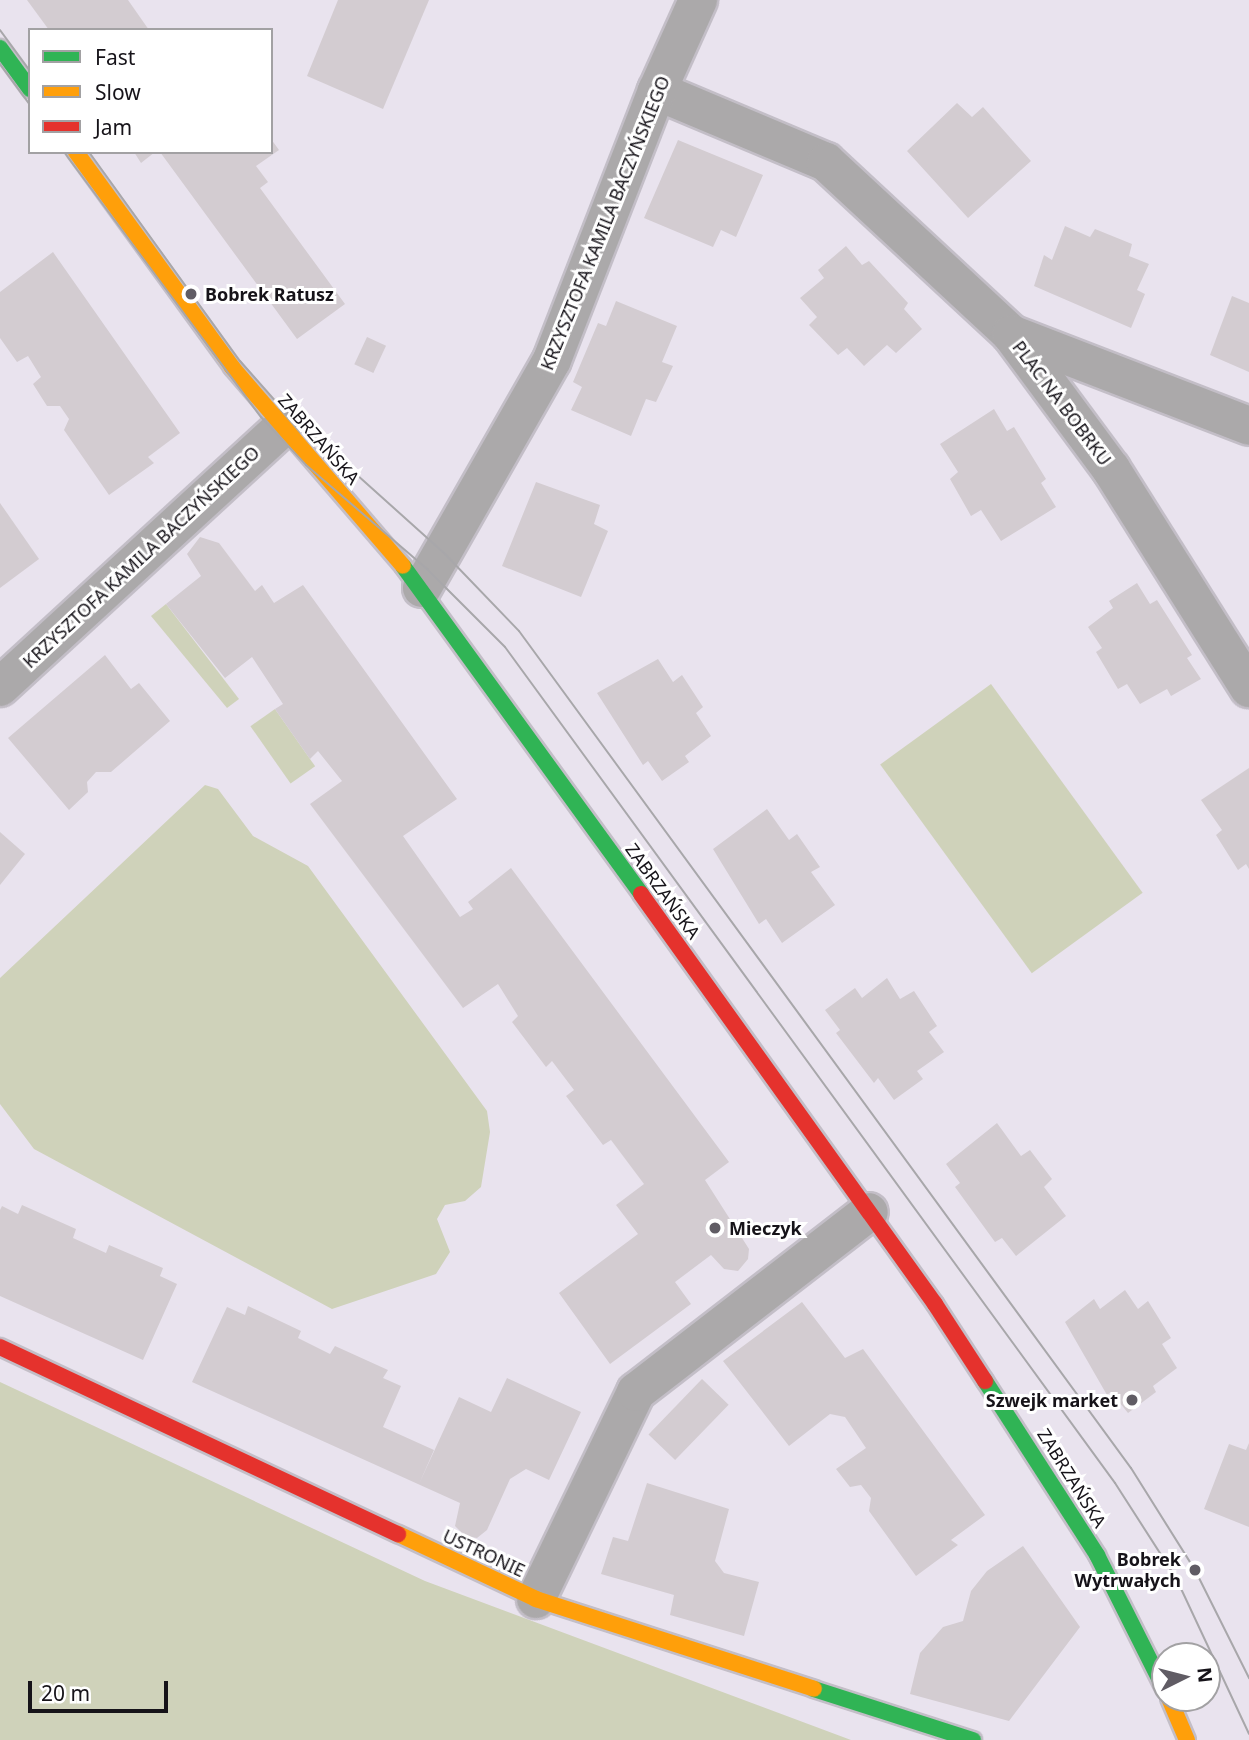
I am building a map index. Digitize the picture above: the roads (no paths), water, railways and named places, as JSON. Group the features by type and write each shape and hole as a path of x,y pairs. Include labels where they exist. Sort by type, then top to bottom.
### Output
{"street":[{"name":"KRZYSZTOFA KAMILA BACZYŃSKIEGO","path":"422,587 552,360 657,91 698,0"},
{"path":"0,48 28,86"},
{"path":"657,91 826,162 1011,334"},
{"name":"ZABRZAŃSKA","path":"77,154 232,367 422,587 869,1212 1013,1420 1090,1544 1139,1631 1151,1658"},
{"name":"PLAC NA BOBRKU","path":"1011,334 1249,426"},
{"name":"PLAC NA BOBRKU","path":"1011,334 1111,469 1249,688"},
{"name":"KRZYSZTOFA KAMILA BACZYŃSKIEGO","path":"0,687 283,427"},
{"path":"536,1599 636,1392 869,1212"},
{"name":"USTRONIE","path":"0,1347 536,1599 973,1740"},
{"path":"1174,1712 1187,1740"}],"tram line":[{"path":"0,30 28,68"},
{"path":"0,64 28,102"},
{"path":"65,154 261,417 306,465 427,569 505,647 1115,1483 1176,1578 1249,1734"},
{"path":"90,154 240,361 278,404 444,553 519,631 1131,1468 1195,1570 1249,1678"}],"place":[{"name":"Bobrek Ratusz","path":"191,294"},
{"name":"Mieczyk","path":"715,1228"},
{"name":"Szwejk market","path":"1132,1400"},
{"name":"Bobrek Wytrwałych","path":"1195,1570"}]}
